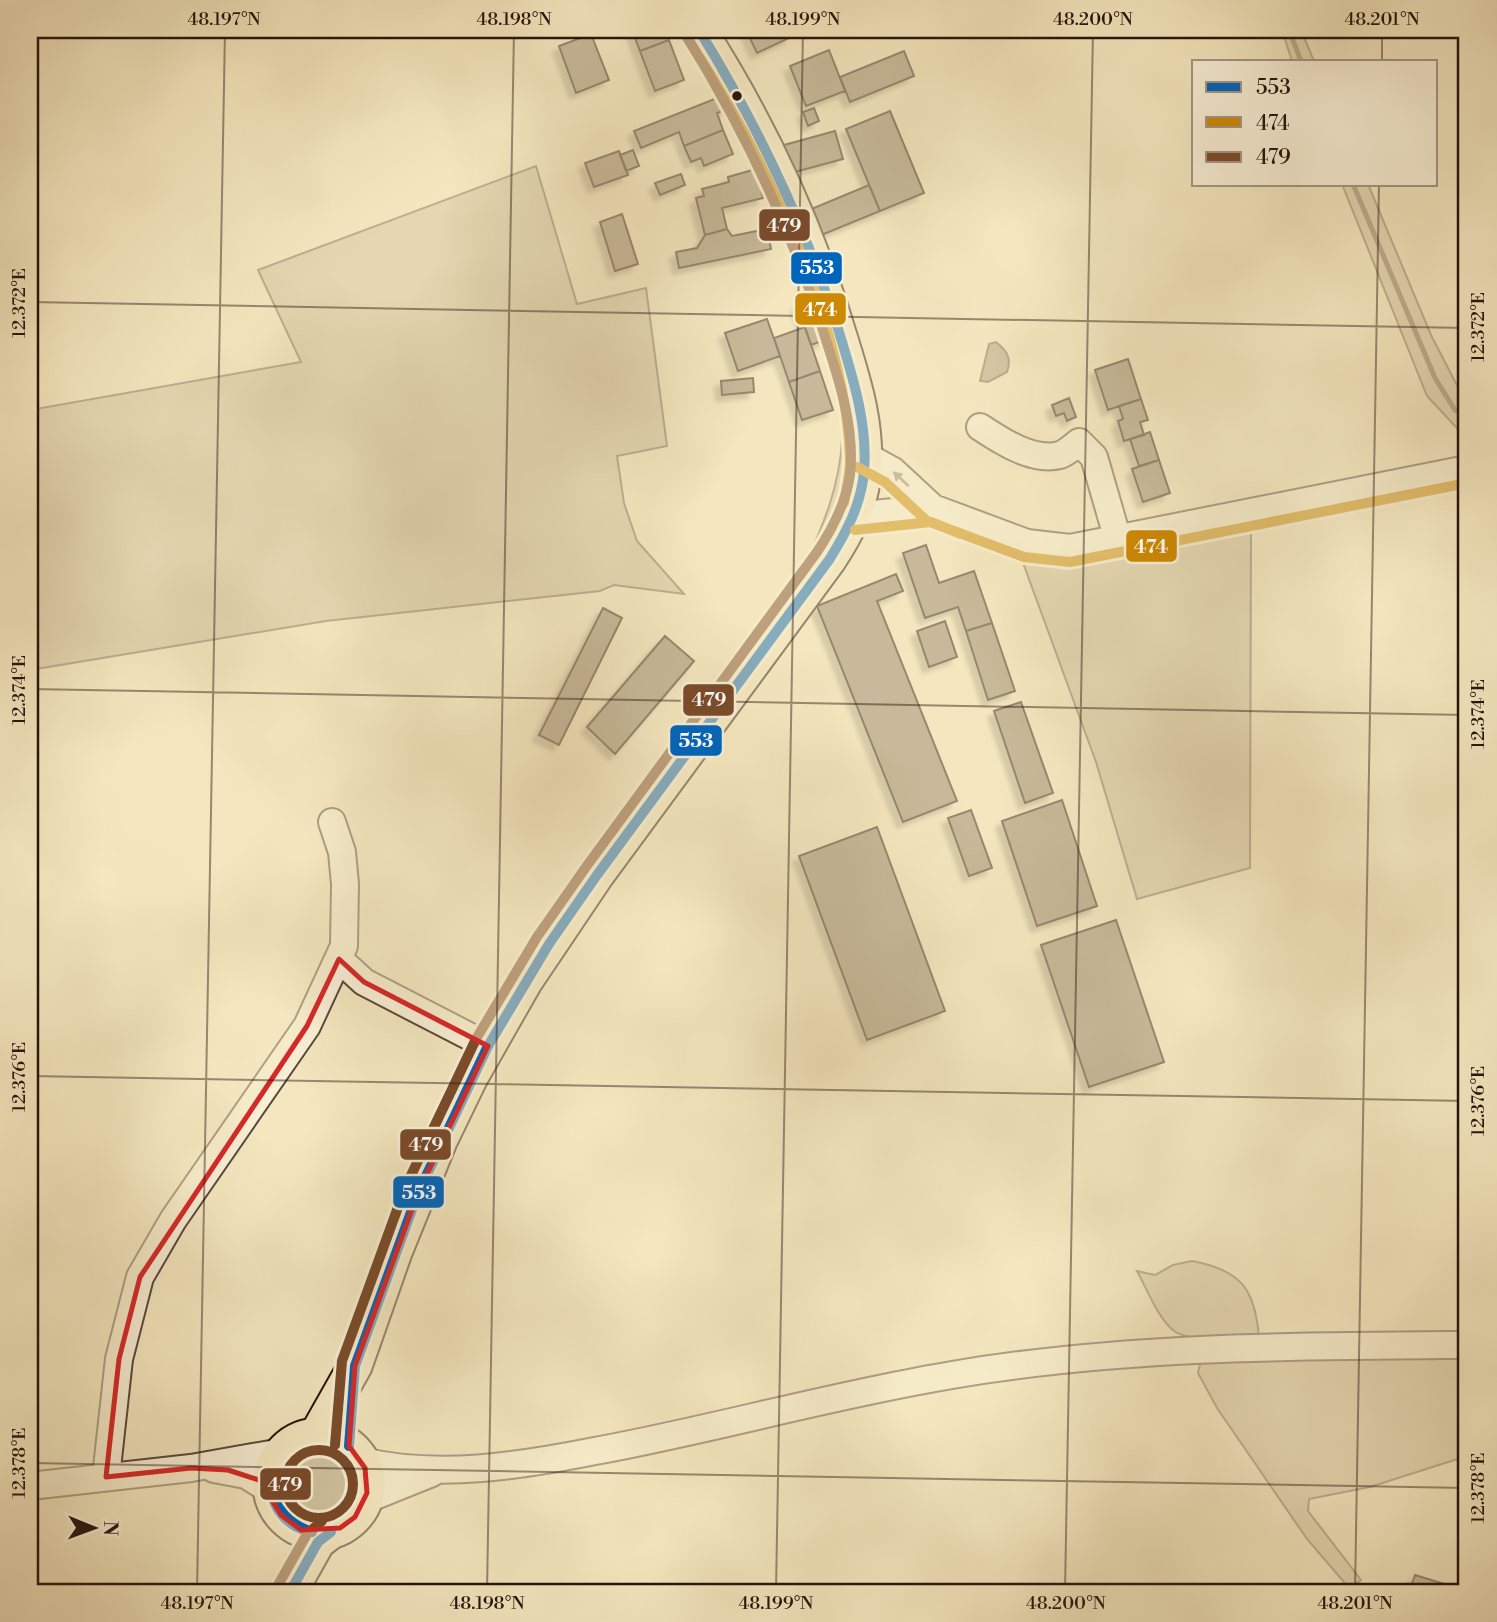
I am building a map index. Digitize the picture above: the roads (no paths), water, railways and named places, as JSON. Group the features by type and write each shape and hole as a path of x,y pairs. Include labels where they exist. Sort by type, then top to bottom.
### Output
{"main road":[{"path":"316,1435 355,1366 418,1193 440,1141 488,1046 525,982 583,895 823,570 854,516 862,487 864,455 857,393 808,240 765,142 740,93 699,30"},
{"path":"290,1592 318,1542 355,1517 365,1500 368,1485 356,1453 355,1366"},
{"path":"331,1532 316,1533 287,1522 275,1507 270,1490 271,1476 282,1452 300,1439 316,1435 331,1437 356,1453"},
{"path":"284,1592 291,1556 287,1522"}],"street":[{"path":"980,427 998,439 1038,454 1060,454 1079,442 1094,457 1118,540"},
{"path":"864,455 893,471 933,508 1045,547 1070,548 1467,469"},
{"path":"854,516 933,508"},
{"path":"106,1477 119,1359 140,1277 173,1220 289,1055 326,991 340,959 346,926 345,884 342,852 332,822"},
{"path":"340,959 364,982 488,1046"},
{"path":"365,1500 437,1471 560,1458 660,1440 887,1387 1069,1359 1174,1350 1467,1345"},
{"path":"30,1486 191,1468 282,1452"},
{"path":"356,1453 437,1471"},
{"path":"191,1468 246,1475 260,1480 270,1490"}],"waterway":[{"path":"1289,30 1301,60"},
{"path":"1354,186 1435,378 1455,410 1467,418"}]}
